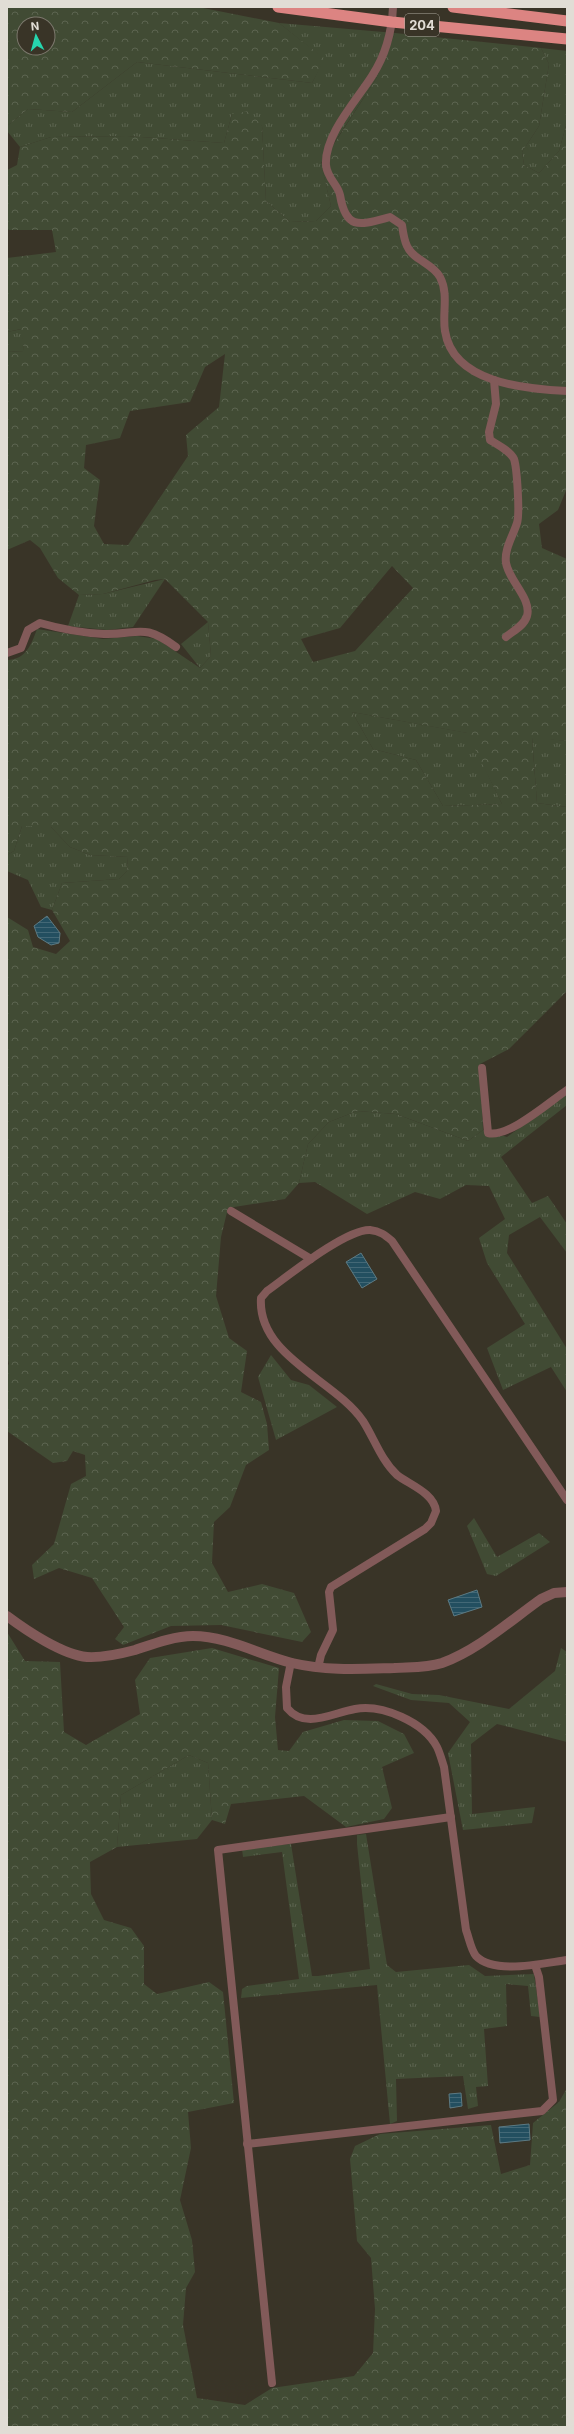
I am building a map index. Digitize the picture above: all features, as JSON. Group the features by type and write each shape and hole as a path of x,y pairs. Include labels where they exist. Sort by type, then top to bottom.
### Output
{"highway":[{"name":"204","path":"278,7 392,22 567,39"},
{"name":"204","path":"452,7 567,21"}],"street":[{"path":"393,7 392,22 387,44 373,75 340,124 328,151 326,164 330,181 339,192 342,207 349,221 355,224 390,217 402,225 407,246 411,252 433,268 440,278 444,296 444,324 449,347 459,360 476,373 494,380 519,386 567,391"},
{"path":"494,380 496,404 489,432 490,440 514,459 519,511 508,547 506,562 510,576 527,606 527,615 524,623 506,637"},
{"path":"7,653 21,648 28,630 40,623 62,629 104,634 138,630 159,635 176,647"},
{"path":"482,1068 488,1133 496,1135 514,1127 567,1090"},
{"path":"231,1211 311,1260"},
{"path":"318,1668 321,1654 333,1630 329,1592 331,1587 425,1529 431,1523 436,1511 432,1499 396,1474 378,1449 362,1421 344,1399 294,1362 278,1343 263,1318 261,1298 311,1260 352,1235 370,1230 383,1233 392,1241 567,1500"},
{"path":"7,1616 23,1628 69,1652 86,1657 122,1654 172,1639 193,1636 223,1641 291,1662 318,1668 340,1670 421,1667 442,1663 466,1652 541,1599 554,1593 567,1592"},
{"path":"291,1662 286,1698 287,1708 296,1717 305,1720 321,1718 356,1709 377,1710 407,1719 424,1730 437,1747 444,1767 466,1930 476,1956 487,1964 502,1967 535,1965 567,1960"},
{"path":"272,2383 218,1850 451,1817"},
{"path":"247,2144 542,2111 553,2100 539,1977 535,1965"}],"green space":[{"path":"7,7 198,7 279,23 325,59 312,83 137,62 72,112 28,109 7,126"},
{"path":"279,23 395,33 376,79 321,163 331,206 316,221 290,222 266,201 262,126 232,114 224,143 127,136 51,137 20,147 7,131 7,126 28,109 72,112 137,62 312,83 324,59"},
{"path":"395,33 541,48 549,64 539,126 522,152 524,165 539,173 559,151 567,122 567,488 558,510 539,524 542,548 567,559 567,741 532,738 537,803 567,807 567,991 509,1049 480,1064 483,1130 468,1141 396,1114 357,1111 329,1122 308,1144 299,1183 285,1199 228,1208 221,1237 216,1296 229,1338 247,1351 241,1392 261,1402 267,1424 269,1450 246,1465 230,1507 214,1522 212,1563 228,1592 262,1584 294,1593 311,1632 302,1642 221,1625 171,1626 123,1645 115,1639 124,1627 92,1578 59,1568 34,1579 32,1565 54,1544 71,1484 86,1476 85,1455 73,1451 67,1461 53,1463 7,1431 7,1366 9,1364 7,1357 7,917 28,930 33,947 56,954 70,941 52,910 62,883 119,879 127,871 128,857 90,855 70,847 50,826 22,826 14,851 7,855 7,660 14,659 24,654 33,640 37,629 103,639 137,636 157,639 200,668 211,656 208,622 165,579 155,580 103,594 79,595 58,578 40,548 30,540 7,550 7,352 24,351 21,329 7,332 7,258 56,252 52,230 9,230 7,228 7,170 17,165 20,147 51,137 127,136 224,143 232,114 249,111 262,126 266,201 290,222 316,221 331,206 321,164 376,79","holes":["225,354 219,407 186,435 188,456 128,545 104,544 94,526 100,480 84,468 86,445 120,438 130,411 190,402 205,367","392,566 413,588 355,651 313,662 301,639 340,628","352,712 467,733 502,804 443,806 416,760 373,749"]},
{"path":"541,48 567,51 567,122 559,151 539,173 524,165 522,152 539,126 549,64"},
{"path":"22,329 24,351 7,352 7,332"},
{"path":"165,579 133,627 107,630 68,626 79,595 103,594"},
{"path":"208,622 211,656 200,668 181,644"},
{"path":"352,712 468,733 502,804 443,806 416,760 373,749"},
{"path":"532,737 567,741 567,807 537,803"},
{"path":"22,826 50,826 70,847 90,855 128,857 127,871 119,879 62,883 52,910 41,907 28,880 7,871 7,855 14,851"},
{"path":"567,1094 567,1105 501,1157 532,1203 548,1196 567,1224 567,1253 540,1217 509,1235 507,1253 567,1349 567,1392 551,1367 503,1390 487,1348 525,1324 487,1263 479,1238 505,1219 489,1186 466,1185 440,1199 415,1192 367,1214 315,1182 299,1183 308,1144 329,1122 357,1111 396,1114 468,1141 483,1130 507,1137"},
{"path":"271,1355 291,1380 309,1385 337,1407 276,1440 258,1377"},
{"path":"474,1518 497,1557 539,1533 550,1542 496,1576 487,1574 467,1526"},
{"path":"7,1632 25,1661 60,1662 64,1732 86,1745 140,1714 135,1680 150,1658 212,1648 279,1668 275,1717 278,1750 289,1751 303,1732 344,1720 378,1721 404,1734 414,1753 382,1767 392,1808 384,1819 346,1827 304,1796 231,1804 225,1824 212,1820 208,1763 189,1755 121,1795 117,1847 90,1862 91,1894 104,1920 131,1928 144,1946 144,1984 157,1994 209,1982 223,1992 234,2103 188,2112 191,2148 180,2200 192,2240 195,2272 186,2288 183,2325 197,2398 245,2405 272,2388 354,2376 373,2353 375,2309 371,2258 357,2241 350,2159 355,2146 380,2134 491,2125 501,2174 530,2165 533,2123 559,2102 567,2088 567,2427 7,2427"},
{"path":"561,1648 567,1652 567,1742 497,1724 471,1744 472,1814 535,1807 532,1823 463,1830 448,1753 470,1722 449,1703 411,1700 373,1686 376,1684 412,1694 439,1695 509,1709 555,1671"},
{"path":"189,1755 208,1763 212,1820 197,1839 117,1847 121,1795"},
{"path":"366,1834 387,1965 396,1972 469,1965 485,1976 534,1974 540,2017 531,2016 528,1986 506,1984 507,2026 484,2029 488,2086 476,2087 478,2106 468,2109 463,2076 396,2079 397,2121 390,2124 377,1985 241,1998 242,1989 247,1986 299,1979 282,1852 243,1857 242,1849 291,1844 312,1976 318,1976 370,1969 357,1844 357,1835"}],"water":[{"path":"47,916 60,933 59,943 51,945 38,937 34,926"},
{"path":"361,1253 377,1279 362,1288 346,1262"},
{"path":"477,1590 482,1607 454,1616 448,1600"},
{"path":"461,2093 462,2106 450,2108 449,2094"},
{"path":"529,2124 530,2140 500,2143 499,2127"}]}
